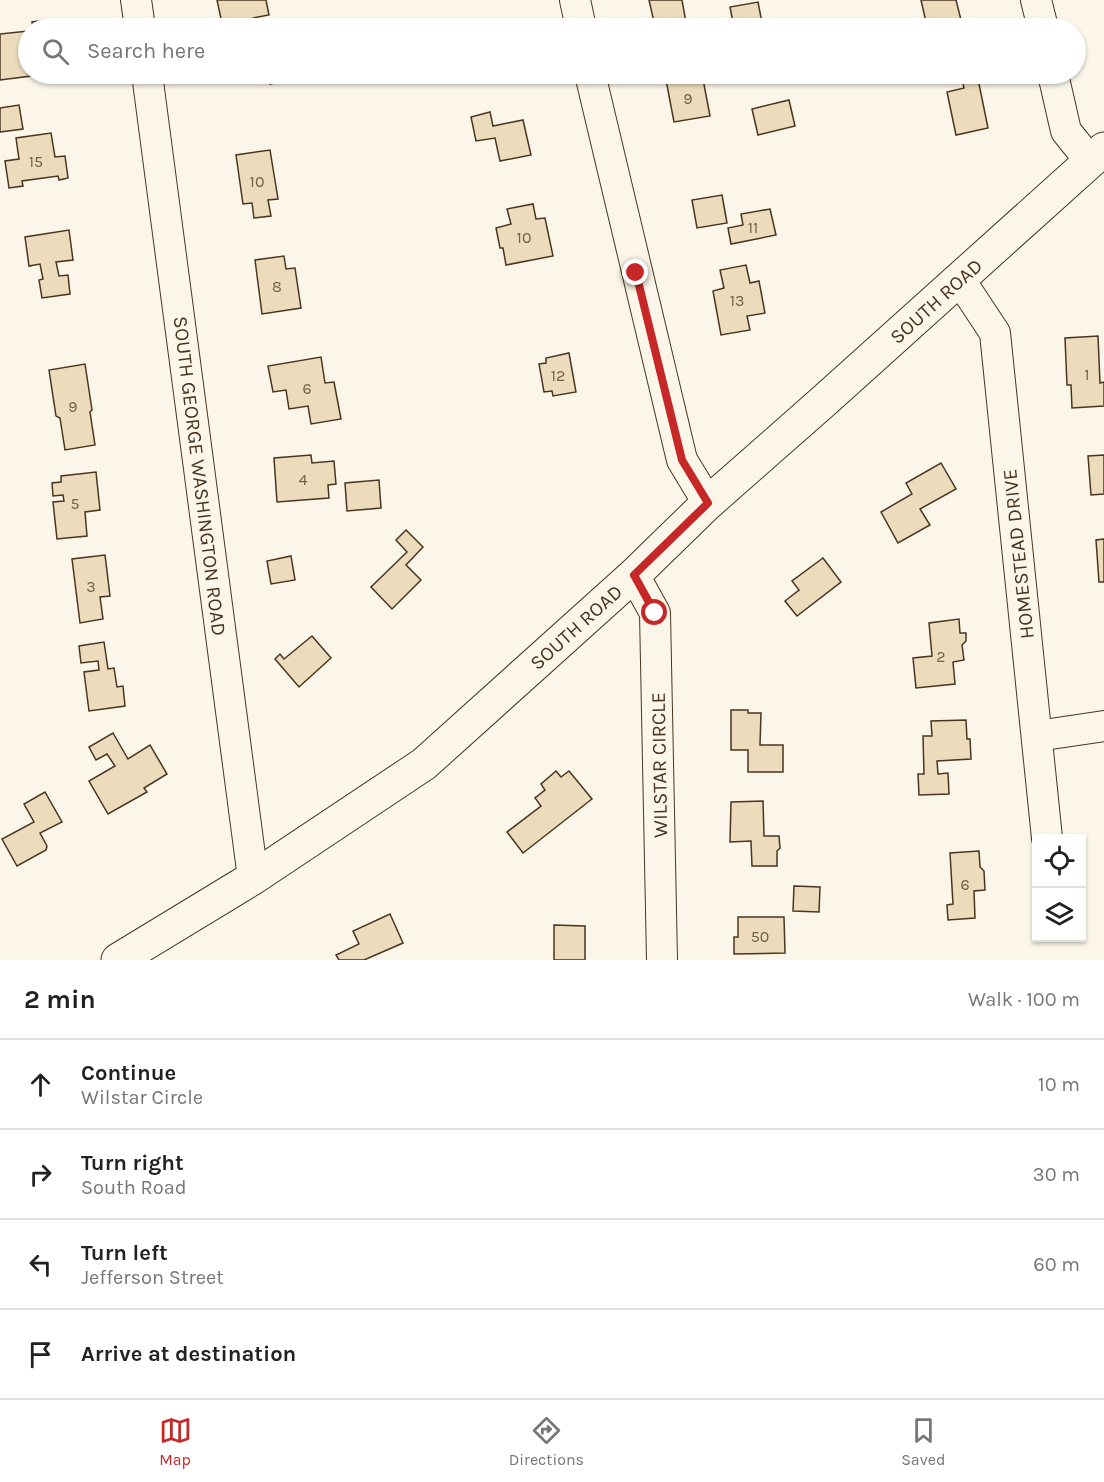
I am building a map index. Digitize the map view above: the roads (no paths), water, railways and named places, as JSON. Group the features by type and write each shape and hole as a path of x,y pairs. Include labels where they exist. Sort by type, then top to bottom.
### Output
{"main road":[{"name":"SOUTH ROAD","path":"118,960 253,878 424,764 634,575 708,503 960,280 1097,155"}],"street":[{"path":"136,0 139,18"},
{"path":"575,0 579,18"},
{"path":"1036,0 1040,18"},
{"name":"SOUTH GEORGE WASHINGTON ROAD","path":"148,84 253,878"},
{"path":"592,84 682,460 708,503"},
{"path":"1055,84 1066,130 1097,155"},
{"name":"HOMESTEAD DRIVE","path":"960,280 995,333 1047,834"},
{"name":"WILSTAR CIRCLE","path":"634,575 655,613 662,960"},
{"path":"1036,736 1104,726"}]}
